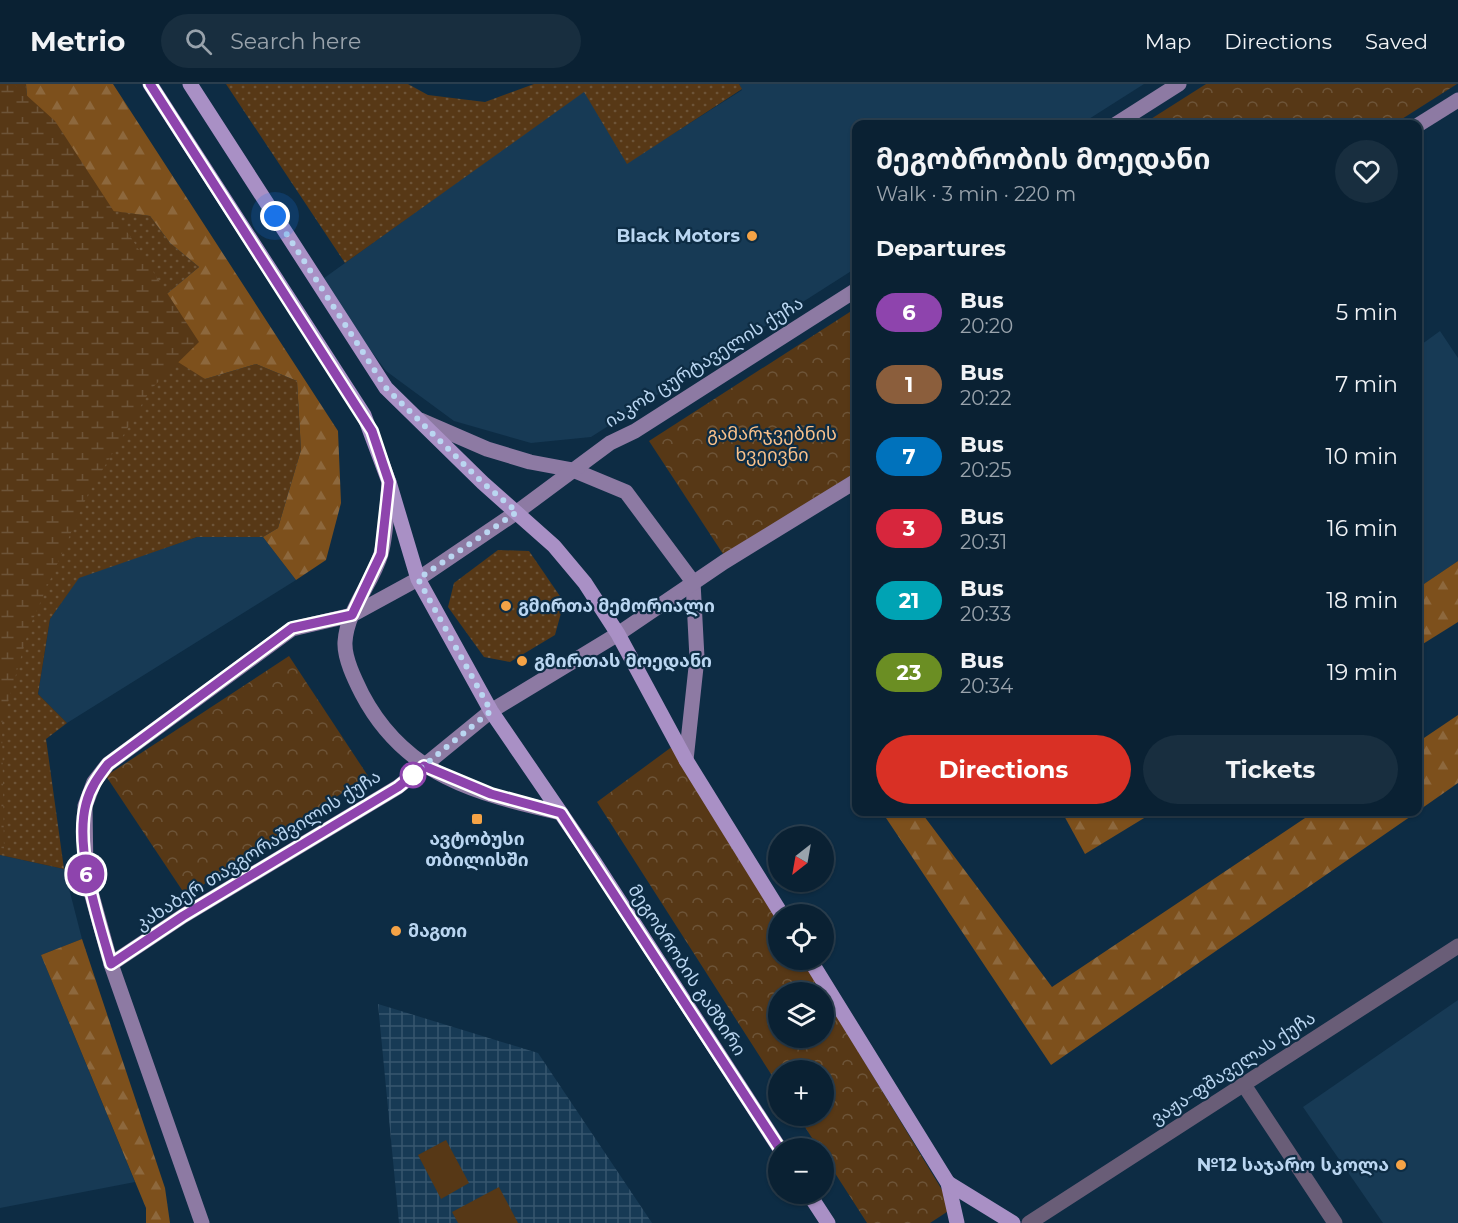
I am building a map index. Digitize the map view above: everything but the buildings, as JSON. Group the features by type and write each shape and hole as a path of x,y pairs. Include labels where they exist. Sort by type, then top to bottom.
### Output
{"main road":[{"path":"150,84 363,415 389,482 418,579 491,711 561,813"},
{"path":"190,84 386,388 483,483 554,546 579,576 618,634 686,760 775,904"},
{"path":"1122,120 1179,84"},
{"path":"1422,122 1458,100"},
{"name":"იაკობ ცურტაველის ქუჩა","path":"573,470 610,443 635,431 852,293"},
{"path":"416,418 455,437 487,449 530,462 573,470 626,492 693,582 697,658 686,760"},
{"path":"202,1223 111,964 86,874 85,806 94,782 108,764 292,628 352,615 418,579 517,512 573,470"},
{"path":"389,482 381,554 352,615 345,644 355,680 372,713 396,742 424,766 491,794 561,813"},
{"path":"424,766 491,711 618,634 693,582 852,483"},
{"name":"კახაბერ თავგორაშვილის ქუჩა","path":"111,964 183,916 398,787 424,766"},
{"name":"მეგობრობის გამზირი","path":"561,813 773,1138"},
{"path":"816,970 948,1183 957,1223"},
{"path":"948,1183 1013,1223"},
{"path":"816,1204 828,1223"}],"street":[{"name":"ვაჟა-ფშაველას ქუჩა","path":"1029,1223 1458,946"},
{"path":"1244,1085 1335,1223"}],"shaded area":[{"path":"739,84 1144,84 1087,120 852,120 852,271 591,437 531,443 454,421 386,371 320,281 584,91 627,163 742,90"},
{"path":"1440,331 1458,358 1458,561 1422,585 1422,344"},
{"path":"197,537 263,537 296,580 67,723 38,694 50,619 79,577"},
{"path":"0,855 64,869 82,939 41,955 135,1182 0,1208"},
{"name":"№12 საჯარო სკოლა","path":"1458,1000 1458,1223 1383,1223 1303,1107"},
{"path":"378,1004 538,1053 652,1223 399,1223"}],"green space":[{"path":"0,84 26,84 30,129 76,205 150,216 170,243 199,267 145,312 205,379 256,364 297,381 301,450 278,528 263,537 197,537 79,578 50,619 38,694 67,723 46,739 64,869 0,855"},
{"path":"0,84 14,84 55,121 199,342 151,389 88,494 30,626 2,723 4,849 0,848"},
{"path":"26,84 113,84 338,431 341,503 326,560 296,580 263,537 278,528 301,450 297,381 256,364 205,379 151,345 145,312 199,267 170,243 150,216 76,206 30,129"},
{"path":"226,84 408,84 428,95 485,102 534,84 739,84 742,89 627,164 584,92 345,263"},
{"path":"1206,84 1457,84 1400,120 1149,120"},
{"name":"გამარჯვებნის ხვეივნი","path":"852,311 852,475 725,557 649,441"},
{"path":"498,550 529,551 564,602 555,635 510,662 484,657 448,607 454,583"},
{"path":"1458,561 1458,622 1422,644 1422,585"},
{"path":"289,656 368,776 186,896 106,776"},
{"path":"1458,715 1458,783 1422,808 1422,739"},
{"path":"673,746 768,904 768,970 808,970 815,982 768,982 768,1048 834,1048 834,1012 953,1208 930,1223 867,1223 834,1172 834,1138 812,1138 804,1126 834,1126 834,1060 768,1060 768,1069 597,802"},
{"path":"885,816 924,816 1052,987 1308,816 1411,816 1051,1065"},
{"path":"1064,816 1147,816 1085,854"},
{"path":"82,939 165,1188 170,1223 146,1223 146,1208 41,955"},
{"path":"446,1140 469,1183 441,1199 418,1155"},
{"path":"499,1187 518,1223 458,1223 452,1212"}],"bus line":[{"name":"6","path":"150,84 363,415 372,431 389,482 381,554 352,615 292,628 108,764 94,782 85,806 86,874 111,964 183,916 398,787 424,766 491,794 561,813 773,1138"}],"place":[{"name":"Black Motors","path":"752,236"},
{"name":"გმირთა მემორიალი","path":"506,606"},
{"name":"გმირთას მოედანი","path":"522,661"},
{"name":"ავტობუსი თბილისში","path":"477,819"},
{"name":"მაგთი","path":"396,931"},
{"name":"№12 საჯარო სკოლა","path":"1401,1165"}],"route":[{"path":"275,216 386,388 483,483 517,512 418,579 491,711 411,776 413,775"}]}
